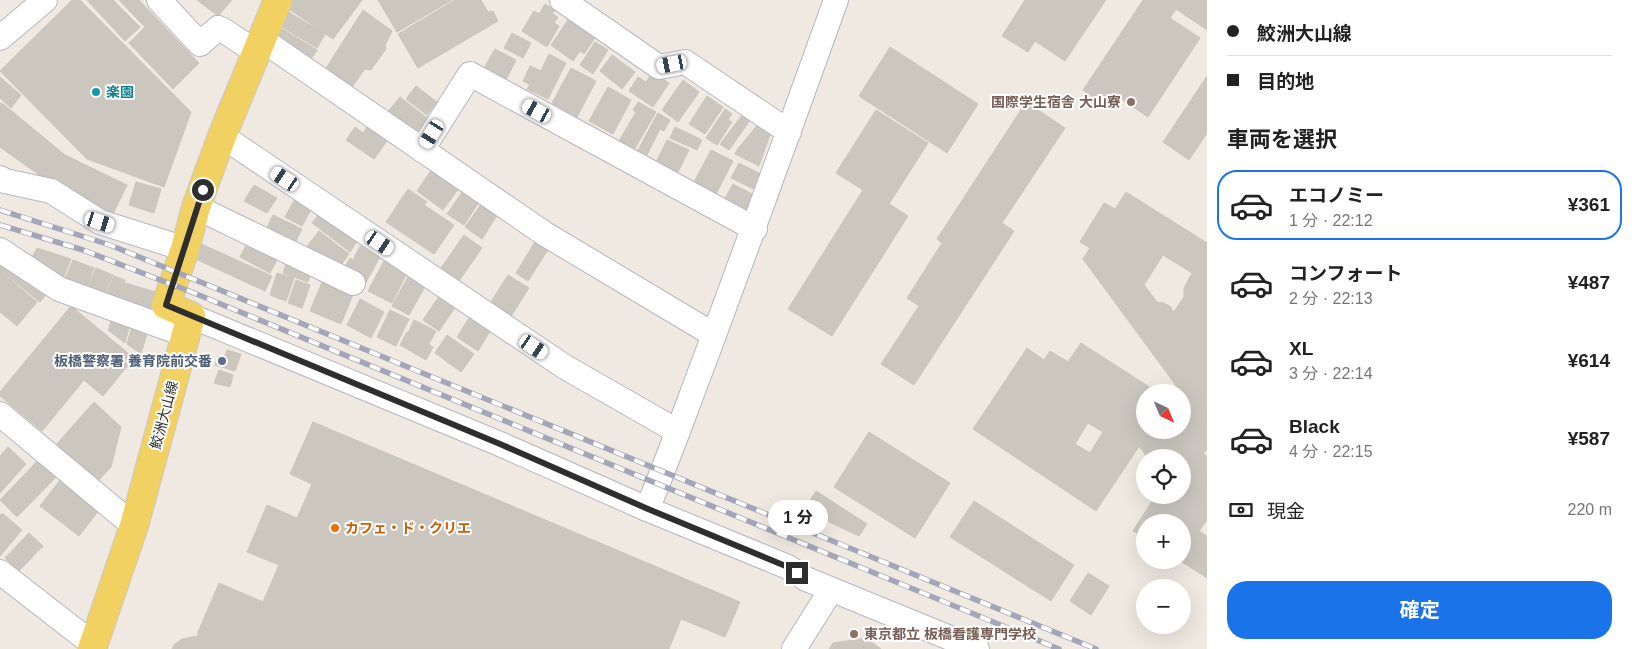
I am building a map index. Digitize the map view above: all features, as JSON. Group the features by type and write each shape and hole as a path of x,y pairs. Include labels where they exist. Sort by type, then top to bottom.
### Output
{"main road":[{"path":"188,325 166,305 185,249 196,207 222,136 278,0"},
{"name":"鮫洲大山線","path":"93,647 134,526 188,325"}],"street":[{"path":"0,38 45,0"},
{"path":"159,0 200,44 218,28 258,45 422,150 546,234 714,335"},
{"path":"562,0 659,67 685,62 789,132"},
{"path":"648,509 664,472 677,431 755,229 836,0"},
{"path":"422,150 470,74 755,229"},
{"path":"222,136 564,368 677,431"},
{"path":"0,178 5,181 52,191 100,222 185,249"},
{"path":"196,207 353,283"},
{"path":"0,250 59,288 188,325 500,444 648,509 788,567 806,579 831,590 976,649"},
{"path":"0,414 134,526"},
{"path":"0,572 93,647"},
{"path":"794,649 831,590"}],"building":[{"name":"楽園","path":"72,0 80,0 191,112 164,187 87,159 0,71"},
{"path":"87,0 113,0 140,27 125,41"},
{"path":"119,0 139,0 199,63 173,89 129,43 145,27"},
{"path":"197,0 232,0 218,16"},
{"path":"293,0 362,0 333,39 289,9"},
{"path":"378,0 452,0 397,32"},
{"path":"455,0 481,0 488,12 493,11 498,21 418,68 398,34"},
{"path":"1025,0 1106,0 1065,61 1035,41 1028,52 1002,36"},
{"path":"1143,0 1207,0 1207,30 1176,9 1170,18 1200,38 1148,117 1117,96 1109,108 1083,90"},
{"path":"545,4 555,10 552,14 558,17 554,23 559,26 547,47 522,31 534,11 539,14"},
{"path":"363,10 392,31 385,45 386,49 371,70 365,69 352,87 325,70"},
{"path":"287,11 325,34 317,48 279,25"},
{"path":"570,17 596,36 584,54 580,51 573,61 551,45"},
{"path":"281,28 317,50 310,61 274,38"},
{"path":"512,33 531,43 523,58 504,48"},
{"path":"595,42 608,50 593,74 580,65"},
{"path":"890,47 978,104 947,153 859,96"},
{"path":"495,49 516,60 506,80 484,68"},
{"path":"549,54 566,63 548,99 527,89 530,85 523,81 530,66 541,71"},
{"path":"612,55 635,72 622,89 600,71"},
{"path":"571,68 596,81 577,117 552,103"},
{"path":"653,72 669,83 653,107 629,91 638,77 646,82"},
{"path":"1207,76 1207,133 1189,160 1163,142"},
{"path":"0,77 21,95 11,108 0,98"},
{"path":"683,80 699,92 678,122 662,110"},
{"path":"416,86 437,102 427,115 406,99"},
{"path":"608,87 631,100 613,134 589,121"},
{"path":"707,96 723,107 705,134 689,124"},
{"path":"400,97 427,118 414,136 386,114"},
{"path":"638,102 656,112 634,150 619,141 636,112 633,110"},
{"path":"1026,102 1065,128 1002,223 1014,231 914,385 881,364 919,306 907,298 942,243 937,239"},
{"path":"2,103 65,155 127,185 111,218 87,209 0,147 0,104"},
{"path":"725,109 732,114 728,120 732,122 717,145 706,138"},
{"path":"876,110 928,143 889,204 908,216 832,336 788,309 863,190 836,173"},
{"path":"658,113 670,120 664,131 660,129 647,155 638,150"},
{"path":"743,114 751,119 729,150 720,144"},
{"path":"759,123 771,132 759,166 735,154"},
{"path":"369,124 389,138 374,159 346,140 355,127 363,133"},
{"path":"675,127 702,140 697,150 670,138"},
{"path":"667,140 689,150 678,172 656,162"},
{"path":"711,150 733,161 716,194 694,182"},
{"path":"739,163 765,176 758,191 731,178"},
{"path":"432,169 459,188 443,210 417,191"},
{"path":"136,182 161,189 154,213 129,205"},
{"path":"733,184 756,196 747,212 724,200"},
{"path":"254,185 277,198 267,213 244,201"},
{"path":"408,189 427,202 424,205 454,225 434,254 386,222"},
{"path":"463,191 479,202 464,225 447,214"},
{"path":"1126,192 1207,243 1207,404 1191,383 1175,384 1083,259 1090,248 1080,242 1104,203 1115,209","holes":["1163,255 1192,273 1184,288 1184,297 1173,313 1171,307 1157,302 1144,285"]},
{"path":"297,195 314,204 302,226 285,217"},
{"path":"482,203 498,214 482,239 465,227"},
{"path":"323,209 360,237 350,252 312,223"},
{"path":"273,215 302,229 293,247 264,233"},
{"path":"319,231 349,254 336,272 305,249"},
{"path":"464,235 482,248 457,284 439,271"},
{"path":"249,240 279,256 270,273 240,257"},
{"path":"536,240 549,248 528,281 516,273"},
{"path":"197,242 272,276 265,291 191,257"},
{"path":"360,246 380,257 365,284 342,272 350,258 353,260"},
{"path":"37,248 71,259 62,281 30,261"},
{"path":"386,257 409,269 392,303 368,291"},
{"path":"3,260 49,291 40,302 0,270"},
{"path":"73,260 94,268 86,289 64,281"},
{"path":"287,261 312,269 308,282 283,273"},
{"path":"96,268 113,275 103,297 86,291"},
{"path":"0,271 37,302 17,326 0,312"},
{"path":"277,273 294,278 286,301 270,295"},
{"path":"409,275 426,285 409,315 392,306"},
{"path":"508,275 529,288 510,318 489,305"},
{"path":"114,276 125,280 118,304 104,298"},
{"path":"296,280 310,285 302,308 288,303"},
{"path":"323,280 354,292 341,324 310,311"},
{"path":"125,283 159,293 152,314 119,304"},
{"path":"440,295 456,306 439,331 423,320"},
{"path":"360,299 384,312 371,338 347,325"},
{"path":"71,306 134,358 103,396 84,380 42,431 0,396 0,392"},
{"path":"390,310 409,319 396,346 377,337"},
{"path":"471,315 492,328 478,351 457,337"},
{"path":"112,319 130,324 125,343 108,330"},
{"path":"414,320 436,331 429,344 408,333"},
{"path":"132,326 148,330 141,354 127,344"},
{"path":"407,332 433,347 426,360 400,345"},
{"path":"447,335 474,354 461,372 435,353"},
{"path":"1081,343 1145,384 1136,384 1136,439 1144,439 1096,511 973,429 1027,348 1044,360 1050,351 1068,362","holes":["1088,423 1103,432 1090,453 1075,444"]},
{"path":"227,350 241,354 235,371 215,365 218,356 224,358"},
{"path":"219,370 233,375 230,387 214,383"},
{"path":"1199,372 1207,382 1207,450 1191,462 1191,449 1141,449 1125,428 1136,420 1136,439 1191,439 1191,384 1183,384"},
{"path":"94,402 121,427 111,467 98,481 56,445"},
{"path":"313,422 740,602 725,637 681,619 669,649 172,649 182,639 198,636 219,583 263,602 279,565 247,552 267,505 297,518 312,484 290,474"},
{"path":"869,432 950,483 915,538 834,487"},
{"path":"8,447 26,464 0,493 0,456"},
{"path":"1202,451 1207,457 1207,520 1199,531 1207,536 1207,578 1191,568 1191,514 1144,514 1150,504 1191,504 1191,459"},
{"path":"41,457 59,474 17,517 0,500"},
{"path":"61,479 100,509 79,536 40,506"},
{"path":"816,491 867,524 859,536 804,510"},
{"path":"974,501 1074,565 1051,601 950,537"},
{"path":"2,513 22,530 0,556 0,516"},
{"path":"29,533 43,546 19,571 5,558"},
{"path":"1088,573 1109,586 1091,615 1070,601"},
{"path":"866,638 881,649 829,649 833,643"}],"railway":[{"path":"0,210 110,245 1096,649"},
{"path":"0,225 83,250 194,293 1059,649"}],"place":[{"name":"楽園","path":"96,92"},
{"name":"国際学生宿舎 大山寮","path":"1131,102"},
{"name":"板橋警察署 養育院前交番","path":"222,361"},
{"name":"カフェ・ド・クリエ","path":"335,528"},
{"name":"東京都立 板橋看護専門学校","path":"854,634"}],"route":[{"path":"203,190 166,305 500,444 648,509 788,567 797,573"}]}
